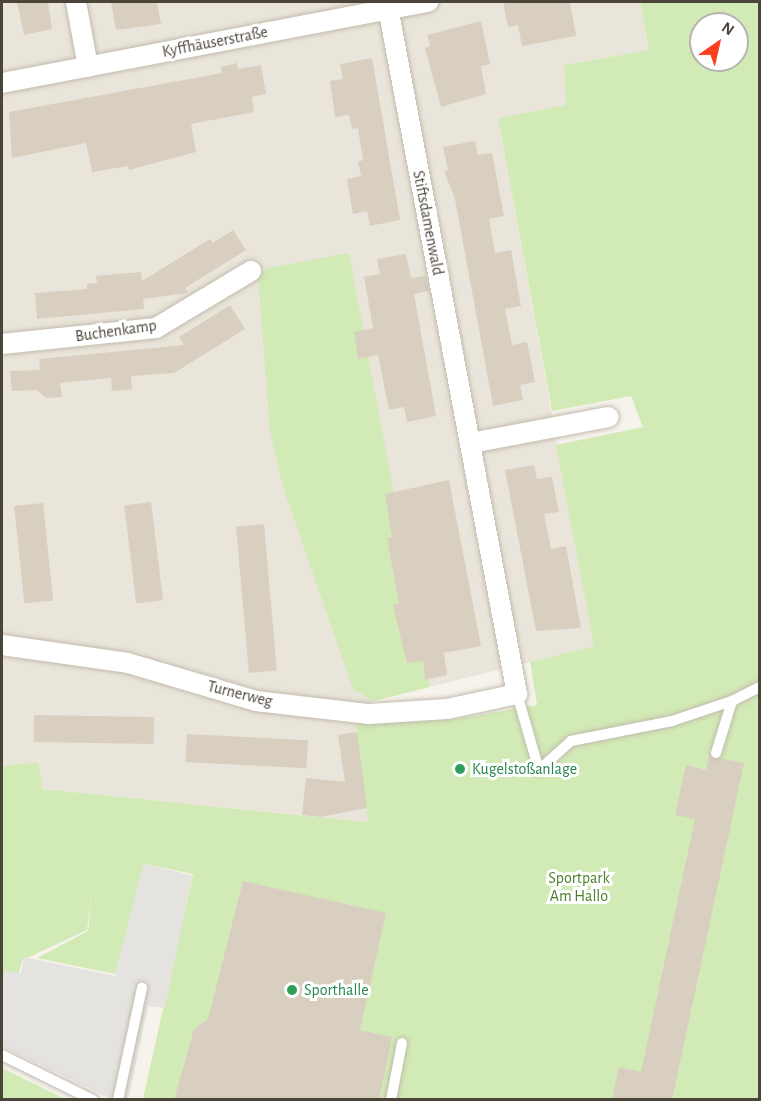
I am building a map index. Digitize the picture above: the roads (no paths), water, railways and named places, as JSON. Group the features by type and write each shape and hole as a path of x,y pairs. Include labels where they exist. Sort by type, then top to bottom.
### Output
{"street":[{"path":"76,2 88,67"},
{"name":"Kyffhäuserstraße","path":"2,83 388,5 428,2"},
{"name":"Stiftsdamenwald","path":"388,5 517,694"},
{"name":"Buchenkamp","path":"2,344 156,328 251,271"},
{"path":"471,443 609,417"},
{"name":"Turnerweg","path":"2,645 128,663 256,701 369,714 447,709 517,694"}],"lane":[{"path":"517,694 539,770 571,741 672,721 732,701 759,687"},
{"path":"716,753 732,701"},
{"path":"118,1100 142,988"},
{"path":"391,1100 402,1043"},
{"path":"2,1055 93,1100"}],"place":[{"name":"Kugelstoßanlage","path":"460,769"},
{"name":"Sporthalle","path":"292,990"}],"park label":[{"name":"Sportpark Am Hallo","path":"579,887"}]}
